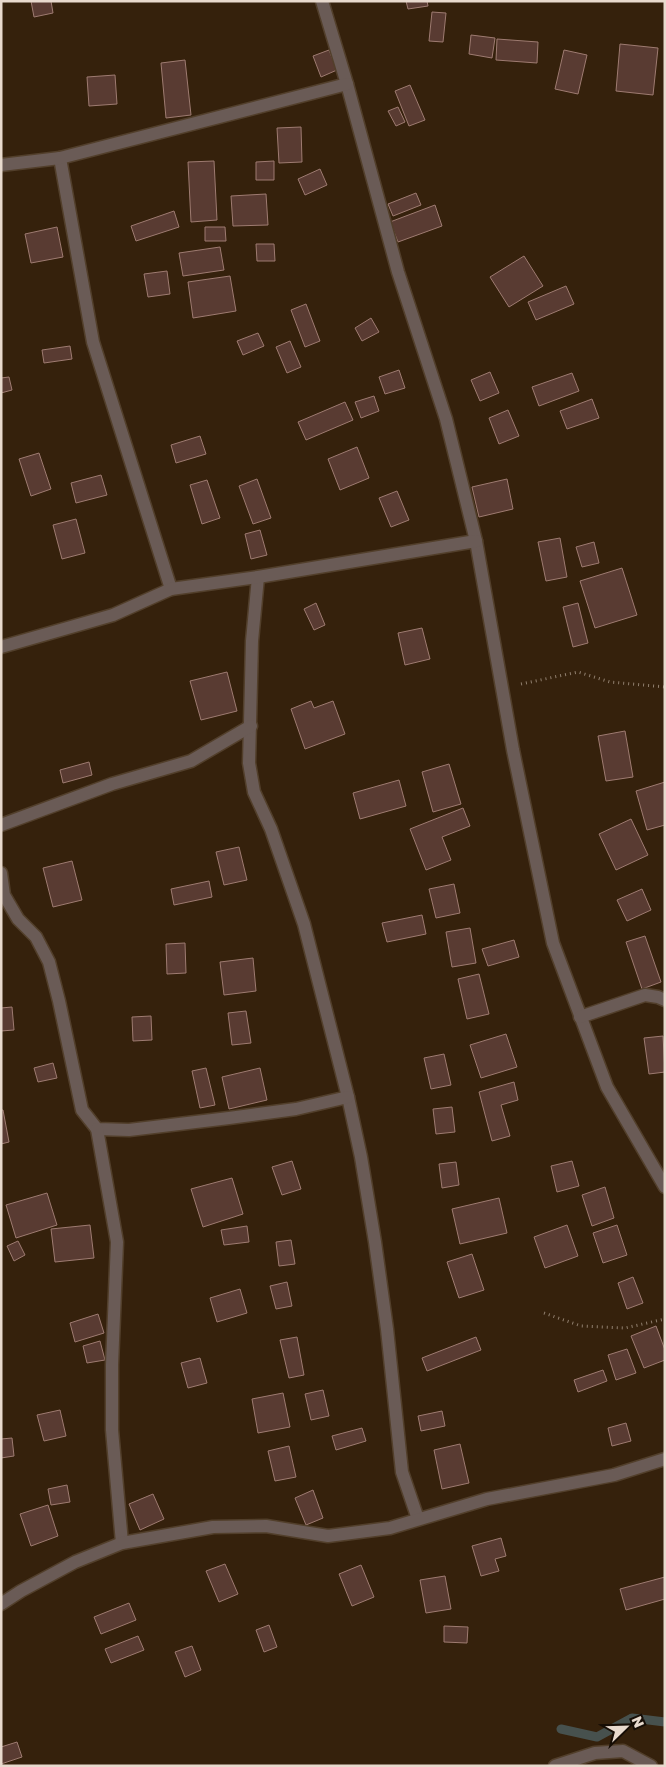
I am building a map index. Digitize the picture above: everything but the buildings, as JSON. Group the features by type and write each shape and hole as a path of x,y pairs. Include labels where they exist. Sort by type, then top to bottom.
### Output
{"street":[{"path":"322,1 348,84 398,272 446,419 476,541 501,689 553,943 607,1087 665,1187"},
{"path":"1,165 60,158 348,84"},
{"path":"60,158 93,342 171,589"},
{"path":"1,647 113,615 171,589 258,577 476,541"},
{"path":"258,577 252,641 251,726 248,763 254,792 270,828 304,924 348,1097 361,1157 375,1242 387,1329 402,1472 418,1519"},
{"path":"1,824 112,784 191,760 251,726"},
{"path":"1,873 4,895 18,919 36,937 49,962 66,1030 82,1110 97,1129 117,1242 112,1366 112,1430 122,1542"},
{"path":"580,1017 645,995 665,1000"},
{"path":"97,1129 129,1130 229,1118 296,1109 348,1097"},
{"path":"1,1604 75,1562 122,1542 213,1526 266,1526 328,1536 390,1528 487,1499 614,1475 665,1459"},
{"path":"555,1766 595,1753 623,1751 650,1766"}],"path":[{"path":"501,689 578,672 610,682 665,687"},
{"path":"544,1313 581,1326 625,1328 665,1318"}],"waterway":[{"path":"561,1729 597,1737 632,1718 665,1722"}]}
